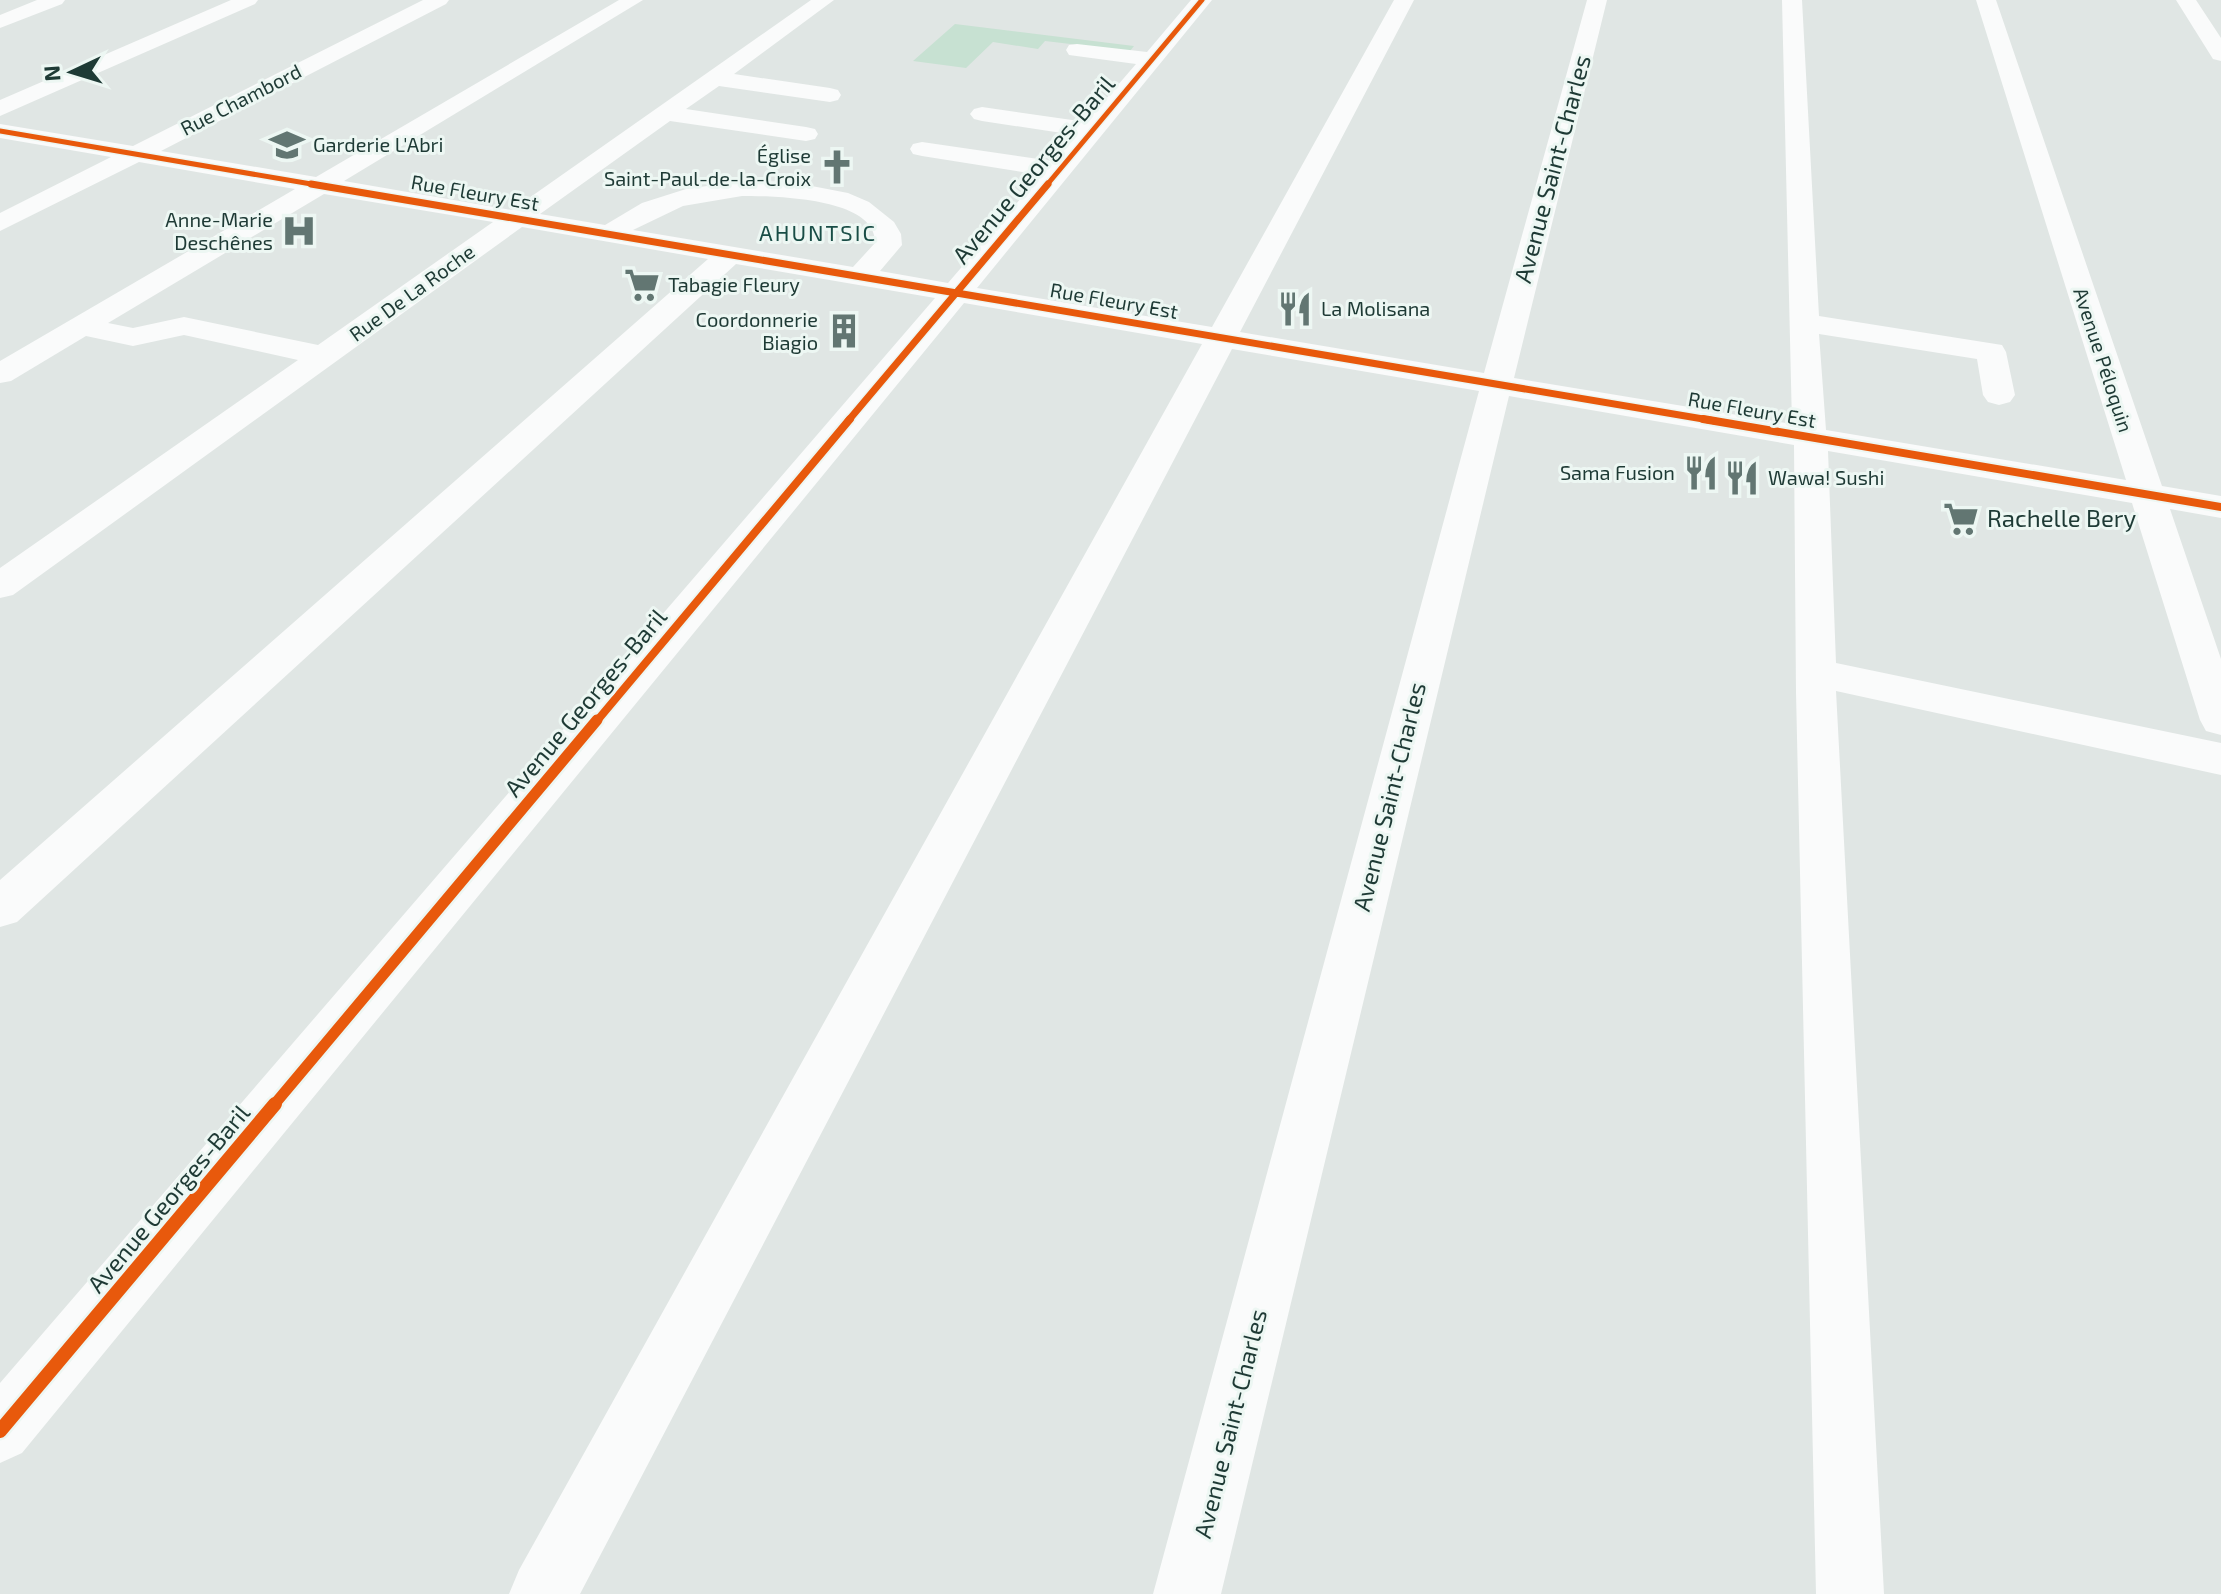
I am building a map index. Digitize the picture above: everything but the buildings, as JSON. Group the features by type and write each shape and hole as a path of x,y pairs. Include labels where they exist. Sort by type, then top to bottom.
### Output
{"street":[{"path":"0,22 55,0"},
{"path":"0,109 248,0"},
{"name":"Rue Chambord","path":"0,223 439,0"},
{"path":"9,361 81,326 633,0"},
{"name":"Rue De La Roche","path":"0,586 824,0"},
{"name":"Avenue Georges-Baril","path":"0,1431 1202,0"},
{"path":"543,1594 1219,337 1404,0"},
{"name":"Avenue Saint-Charles","path":"1187,1594 1597,0"},
{"path":"1792,0 1811,438 1816,673 1850,1594"},
{"name":"Avenue Péloquin","path":"1986,0 2221,720"},
{"path":"2186,0 2221,54"},
{"path":"1077,50 1152,59"},
{"path":"713,78 830,95"},
{"path":"665,113 806,134"},
{"path":"982,114 1093,130"},
{"name":"Rue Fleury Est","path":"5,135 321,184 2221,507"},
{"path":"922,149 1060,170"},
{"path":"610,234 650,207 699,194 760,188 808,193 860,207 885,227 888,245 860,276"},
{"path":"0,908 731,254"},
{"path":"1805,323 1991,352 1999,395"},
{"path":"81,326 133,337 184,326 324,356"},
{"path":"1816,673 2221,759"}],"green space":[{"path":"955,24 1134,46 1130,51 1045,41 1038,49 993,42 966,68 913,61"}],"cycle path":[{"path":"0,1431 1202,0"},
{"path":"0,131 2221,507"}],"place":[{"name":"Garderie L'Abri","path":"287,145"},
{"name":"Église Saint-Paul-de-la-Croix","path":"837,167"},
{"name":"Anne-Marie Deschênes","path":"299,231"},
{"name":"Tabagie Fleury","path":"642,285"},
{"name":"La Molisana","path":"1295,309"},
{"name":"Coordonnerie Biagio","path":"844,331"},
{"name":"Sama Fusion","path":"1701,473"},
{"name":"Wawa! Sushi","path":"1742,478"},
{"name":"Rachelle Bery","path":"1961,519"}],"district":[{"name":"AHUNTSIC","path":"818,233"}]}
